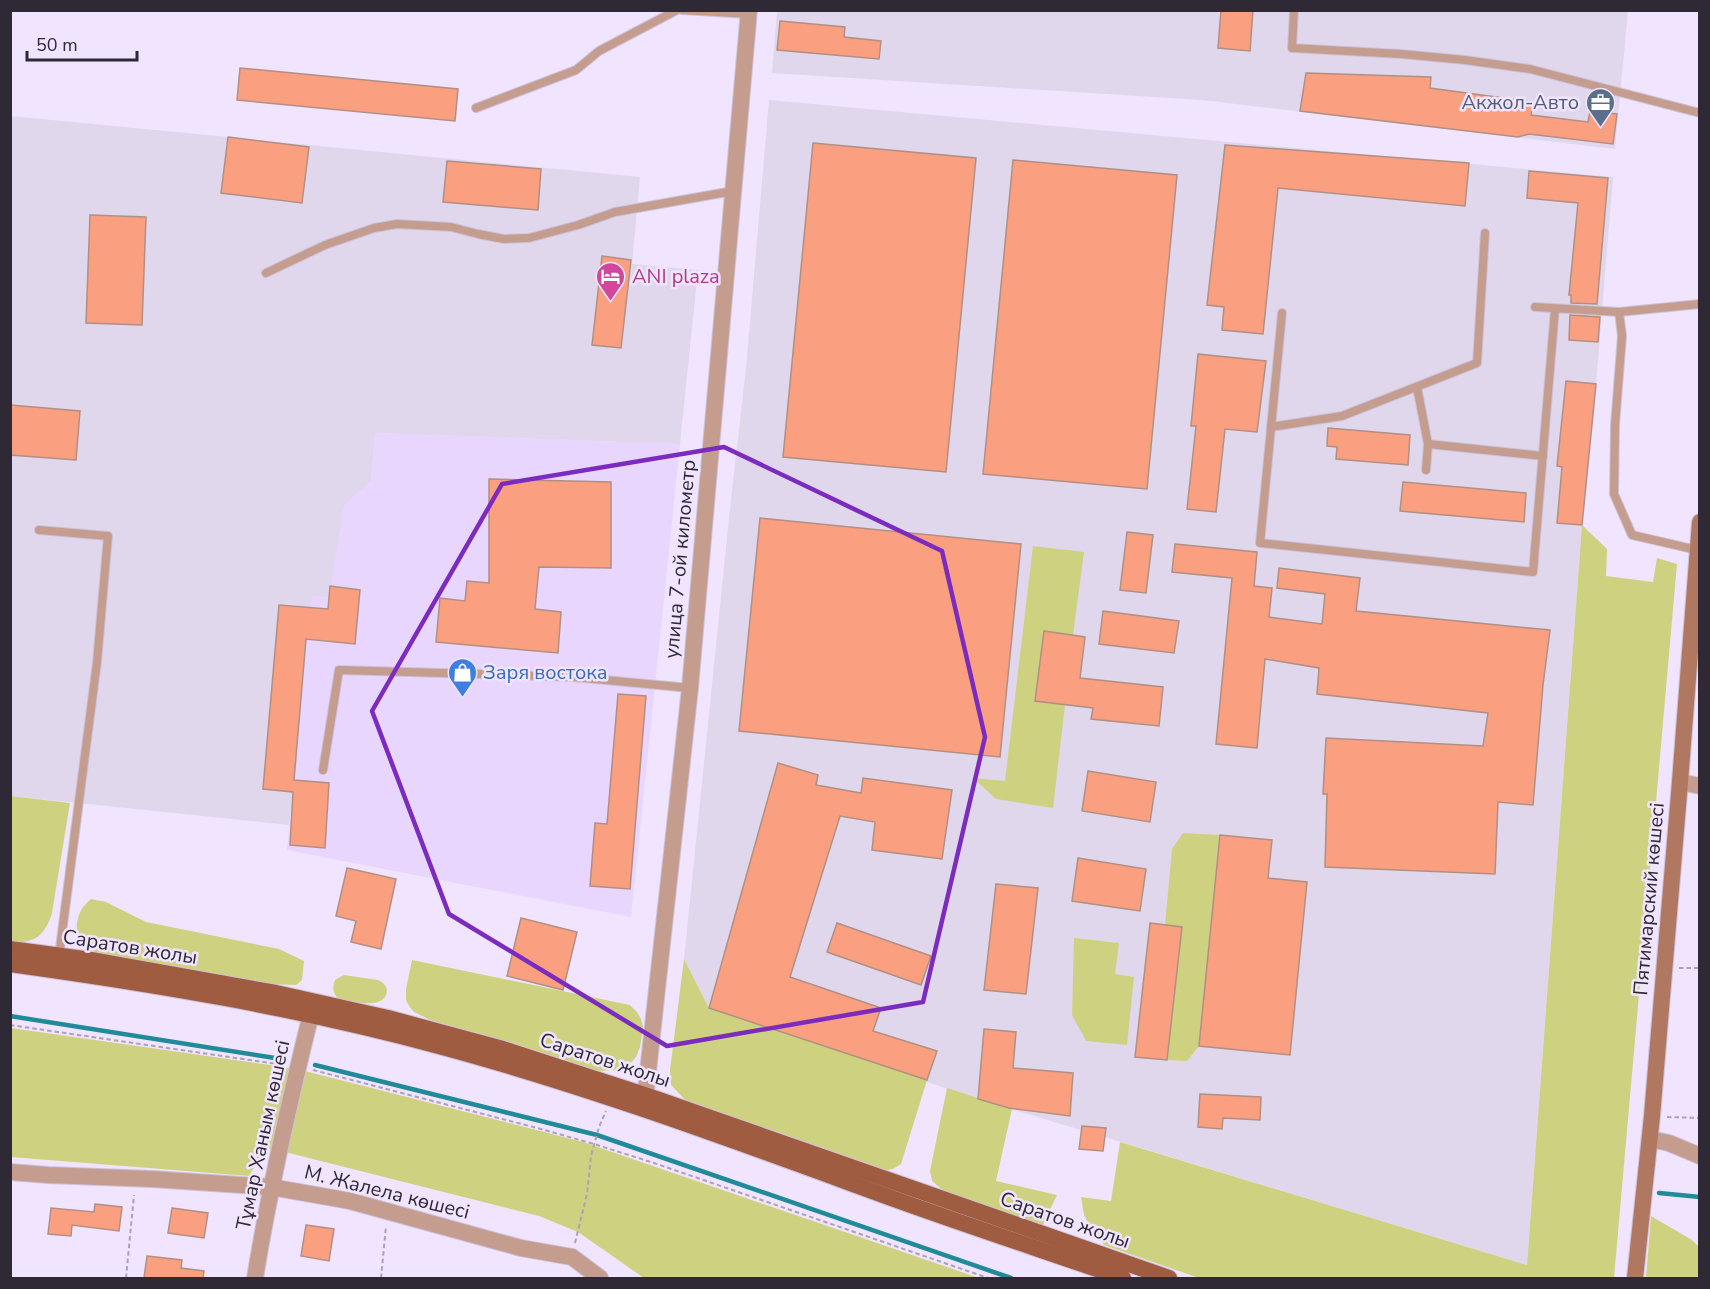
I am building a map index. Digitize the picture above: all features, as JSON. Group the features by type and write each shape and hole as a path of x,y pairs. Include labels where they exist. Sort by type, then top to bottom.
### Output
{"main road":[{"name":"Пятимарский көшесі","path":"1635,1278 1665,967 1700,522"},
{"name":"Саратов жолы","path":"10,949 177,976 313,1008"},
{"name":"Саратов жолы","path":"10,964 406,1023 503,1049 903,1194 1123,1278"},
{"name":"Саратов жолы","path":"903,1194 1169,1278"}],"street":[{"name":"улица 7-ой километр","path":"645,1102 690,688 749,12"},
{"path":"1680,782 1700,786"},
{"name":"Тұмар Ханым көшесі","path":"255,1278 271,1187 313,1008"},
{"path":"1650,1139 1669,1143 1700,1156"},
{"name":"М. Жалела көшесі","path":"10,1172 48,1176 136,1178 271,1187 350,1201 521,1248 572,1257 600,1278"}],"lane":[{"path":"476,108 576,70 599,51 680,10 749,12"},
{"path":"1294,10 1292,48 1412,55 1530,69 1700,113"},
{"path":"266,273 325,245 374,228 397,224 451,227 504,239 529,238 615,212 733,191"},
{"path":"1271,426 1342,416 1477,363 1485,232"},
{"path":"1535,307 1619,312 1700,304"},
{"path":"1282,312 1260,543 1533,572 1556,309"},
{"path":"1619,312 1622,336 1616,415 1614,494 1632,535 1697,550"},
{"path":"1417,387 1428,444 1426,470"},
{"path":"1428,444 1543,456"},
{"path":"39,530 108,536 97,662 59,956"},
{"path":"323,770 339,670 573,677 690,688"}],"path":[{"path":"1665,967 1700,968"},
{"path":"10,1024 298,1067 541,1129 654,1163 988,1278"},
{"path":"1652,1116 1700,1118"},
{"path":"572,1257 587,1194 591,1156 599,1127"},
{"path":"126,1278 136,1178"},
{"path":"381,1278 388,1212"}],"highlighted area":[{"path":"724,447 942,551 985,737 923,1002 667,1046 449,914 372,711 502,484"}],"shaded area":[{"path":"777,11 1628,11 1615,149 1202,100 772,73"},
{"path":"769,100 1613,177 1582,525 1527,1265 1105,1137 1105,1128 1082,1126 1081,1130 978,1099 709,1008 684,959 746,369"},
{"path":"10,116 640,177 632,264 698,270 680,444 375,433 371,481 344,506 329,597 312,596 309,607 279,605 263,789 293,792 289,825 11,796"},
{"name":"Заря востока","path":"375,433 680,444 631,917 287,850 293,792 263,789 279,605 309,607 311,596 330,586 344,506 371,481"}],"green space":[{"path":"1582,525 1607,549 1606,576 1653,582 1657,558 1677,564 1614,1278 1199,1278 1104,1245 1091,1229 1084,1215 1081,1197 1111,1201 1120,1142 1527,1265"},
{"path":"1033,546 1084,552 1073,635 1044,631 1035,700 1065,705 1053,808 996,799 973,778 1005,781"},
{"path":"11,796 70,803 52,913 46,927 38,937 19,942 11,941"},
{"path":"1183,833 1220,835 1199,1046 1187,1061 1167,1060 1182,927 1165,925 1172,849"},
{"path":"91,899 106,902 146,922 279,949 304,961 302,980 296,985 265,984 96,953 80,939 77,930 80,912"},
{"path":"1074,938 1119,943 1115,974 1134,977 1127,1045 1086,1041 1072,1015"},
{"path":"684,959 709,1008 927,1080 901,1164 883,1171 687,1102 671,1085 670,1070"},
{"path":"412,960 630,1005 637,1012 643,1027 636,1057 628,1066 620,1070 596,1071 518,1045 430,1020 414,1012 406,1000"},
{"path":"344,975 380,981 387,989 385,997 374,1003 339,999 334,993 334,983"},
{"path":"11,1028 297,1069 583,1142 979,1278 644,1278 578,1232 539,1216 266,1148 249,1176 11,1157"},
{"path":"947,1088 1012,1109 996,1181 1057,1195 1043,1225 945,1192 932,1181 930,1171"},
{"path":"1651,1216 1692,1240 1699,1247 1699,1278 1646,1278"}],"building":[{"path":"1221,10 1253,10 1250,51 1218,48"},
{"path":"780,21 845,27 844,37 881,41 879,59 777,50"},
{"path":"240,68 458,89 455,121 237,100"},
{"path":"1306,73 1431,77 1430,88 1533,102 1531,115 1588,122 1590,111 1617,114 1613,144 1529,134 1518,137 1300,111"},
{"path":"228,137 309,147 302,203 221,193"},
{"path":"813,143 976,158 946,472 783,457"},
{"path":"1225,145 1469,163 1465,206 1278,188 1263,334 1222,330 1224,307 1207,305"},
{"path":"1013,160 1177,175 1147,489 983,474"},
{"path":"447,161 541,169 538,210 443,202"},
{"path":"1529,171 1608,178 1597,304 1571,303 1571,295 1569,295 1578,203 1527,198"},
{"path":"90,215 146,217 142,325 86,323"},
{"name":"ANI plaza","path":"602,256 631,260 621,348 592,345"},
{"path":"1570,315 1600,317 1598,342 1569,340"},
{"path":"1198,354 1266,361 1257,432 1225,429 1216,512 1187,509 1196,426 1191,426"},
{"path":"1566,381 1596,384 1582,525 1557,523 1562,467 1557,466"},
{"path":"10,405 80,411 76,460 10,455"},
{"path":"1328,428 1410,435 1408,465 1336,459 1337,447 1327,446"},
{"path":"489,479 611,482 611,568 539,567 535,609 561,612 558,653 436,642 440,598 465,601 467,581 489,583"},
{"path":"1403,482 1526,493 1524,522 1400,511"},
{"path":"760,518 1021,544 1000,757 739,731"},
{"path":"1127,532 1153,535 1146,593 1120,590"},
{"path":"1175,544 1257,552 1254,586 1272,588 1269,617 1322,624 1325,594 1277,588 1279,568 1360,578 1356,611 1550,630 1533,805 1498,802 1495,874 1325,867 1327,794 1323,794 1326,738 1483,746 1488,713 1317,694 1319,668 1265,659 1257,748 1216,744 1232,578 1172,572"},
{"path":"330,586 360,590 355,644 306,639 294,780 329,783 325,848 290,845 293,792 263,789 279,605 328,609"},
{"path":"1103,611 1179,621 1174,653 1099,644"},
{"path":"1044,631 1085,637 1080,678 1163,687 1159,726 1091,719 1093,708 1035,701"},
{"path":"618,694 646,696 630,889 590,886 595,823 607,824"},
{"path":"778,763 818,775 816,785 861,793 863,778 952,790 942,859 872,850 875,822 840,816 790,977 881,1008 873,1031 937,1051 927,1080 709,1008"},
{"path":"1088,771 1156,782 1150,822 1082,811"},
{"path":"1220,835 1272,840 1268,878 1307,882 1290,1055 1199,1046"},
{"path":"1078,858 1146,869 1140,911 1072,901"},
{"path":"347,868 396,879 381,949 351,942 356,921 336,916"},
{"path":"996,884 1038,888 1026,994 984,990"},
{"path":"521,918 577,932 563,990 507,976"},
{"path":"837,923 931,956 921,985 827,952"},
{"path":"1150,923 1182,927 1167,1060 1135,1057"},
{"path":"984,1029 1016,1032 1013,1068 1073,1073 1070,1116 1009,1108 978,1099"},
{"path":"1200,1094 1261,1097 1260,1120 1223,1118 1222,1129 1198,1127"},
{"path":"1082,1126 1106,1128 1103,1151 1079,1149"},
{"path":"95,1204 122,1207 119,1231 72,1225 71,1236 48,1234 51,1208 94,1212"},
{"path":"172,1208 208,1213 204,1238 168,1233"},
{"path":"306,1225 334,1229 329,1261 301,1256"},
{"path":"147,1256 182,1260 181,1268 204,1271 203,1278 144,1278"}],"waterway":[{"path":"10,1016 275,1058"},
{"path":"315,1065 597,1135 1011,1278"},
{"path":"1659,1193 1700,1197"}],"place":[{"name":"Акжол-Авто","path":"1600,128"},
{"name":"ANI plaza","path":"611,302"},
{"name":"Заря востока","path":"462,698"}]}
